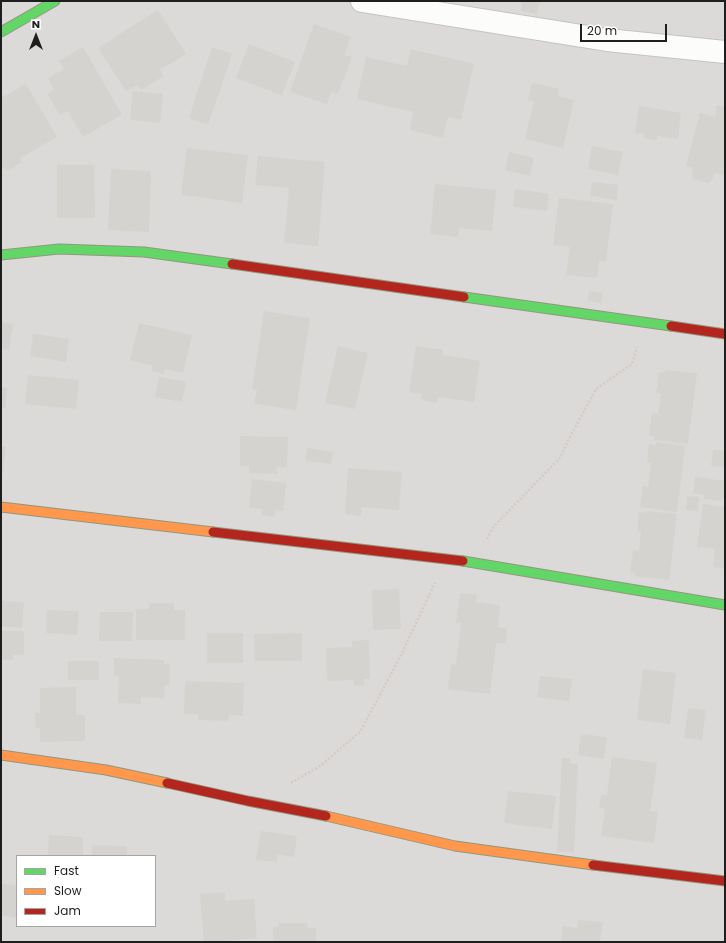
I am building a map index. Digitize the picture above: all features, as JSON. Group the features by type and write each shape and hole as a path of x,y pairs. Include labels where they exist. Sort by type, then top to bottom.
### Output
{"street":[{"path":"1,32 55,1"},
{"path":"362,1 607,40 725,52"},
{"path":"1,255 59,249 144,252 725,334"},
{"path":"1,507 473,562 725,605"},
{"path":"1,755 106,770 248,801 336,818 454,846 610,868 725,881"}],"path":[{"path":"473,562 494,526 560,458 596,389 632,364 645,322"},
{"path":"291,783 320,766 360,732 399,659 436,581"}],"shaded area":[{"path":"1,1 725,1 725,942 1,942"}],"building":[{"path":"522,1 540,1 537,14 521,11"},
{"path":"158,10 186,54 160,70 164,76 141,90 137,85 126,91 98,48"},
{"path":"314,24 351,37 344,55 352,57 338,94 331,92 327,104 290,92"},
{"path":"249,44 295,62 282,95 236,78"},
{"path":"83,47 122,115 83,137 68,111 60,115 47,94 54,90 48,78 64,69 59,61"},
{"path":"212,47 232,54 208,125 189,118"},
{"path":"411,49 474,64 461,120 448,117 443,138 410,130 413,112 357,99 366,57 407,66"},
{"path":"532,83 559,89 558,96 574,100 563,148 525,139 534,101 528,100"},
{"path":"26,84 57,137 20,158 22,162 7,171 4,167 1,169 1,98"},
{"path":"133,91 163,94 160,123 130,120"},
{"path":"717,105 725,107 725,169 723,175 714,173 712,180 708,183 693,179 693,168 686,166 700,113 715,117"},
{"path":"639,106 681,113 678,139 657,136 657,140 644,138 645,134 635,133"},
{"path":"592,146 623,152 618,175 588,169"},
{"path":"187,148 248,155 242,203 181,195"},
{"path":"509,152 534,158 530,176 505,170"},
{"path":"258,156 325,162 318,246 284,243 289,188 255,185"},
{"path":"57,165 94,165 95,218 57,218"},
{"path":"111,169 151,171 149,232 108,230"},
{"path":"592,182 618,185 617,200 590,196"},
{"path":"435,184 496,190 492,231 459,228 458,237 430,234"},
{"path":"515,189 549,194 547,211 513,207"},
{"path":"559,198 613,204 606,261 599,261 597,278 566,275 570,247 553,245"},
{"path":"589,291 603,293 601,303 587,301"},
{"path":"264,311 310,318 296,410 254,404 257,390 252,389"},
{"path":"1,322 13,324 9,350 1,349"},
{"path":"139,323 192,335 183,373 165,369 164,374 152,371 153,366 130,360"},
{"path":"33,334 69,339 66,362 30,356"},
{"path":"338,346 368,353 355,409 325,403"},
{"path":"416,346 443,350 442,355 480,361 474,402 438,397 437,403 421,400 422,394 409,392"},
{"path":"665,370 697,373 688,444 653,440 654,436 649,436 652,413 658,414 661,394 656,393 659,372 664,373"},
{"path":"28,375 79,380 76,409 25,404"},
{"path":"159,377 186,382 182,402 155,397"},
{"path":"1,387 8,388 5,408 1,408"},
{"path":"240,436 288,437 287,467 277,467 277,474 249,473 249,466 240,466"},
{"path":"656,442 685,446 677,512 640,507 643,486 648,487 651,463 647,463 649,444 656,445"},
{"path":"1,446 6,447 2,477 1,477"},
{"path":"307,448 333,452 331,464 306,461"},
{"path":"713,450 725,451 725,467 711,466"},
{"path":"348,468 402,472 399,510 362,507 361,516 345,514"},
{"path":"695,477 725,481 725,498 722,498 722,501 704,499 704,495 693,493"},
{"path":"252,479 286,483 283,511 275,510 275,517 262,515 262,509 249,508"},
{"path":"687,496 699,497 698,511 686,510"},
{"path":"703,504 725,507 725,569 713,567 715,549 697,547"},
{"path":"646,511 677,514 669,580 635,576 635,573 630,572 633,550 639,551 641,532 637,531 639,512 646,513"},
{"path":"399,589 401,629 373,630 372,590"},
{"path":"460,593 477,595 476,602 500,605 498,627 507,628 506,644 496,643 490,694 448,689 451,664 456,665 461,623 456,623"},
{"path":"1,601 24,602 22,628 1,626"},
{"path":"149,603 174,603 174,610 185,610 185,640 136,640 136,609 149,609"},
{"path":"47,610 79,611 77,635 46,633"},
{"path":"100,612 133,612 132,641 99,641"},
{"path":"1,631 24,631 24,655 13,655 13,660 1,659"},
{"path":"207,633 243,633 243,663 207,663"},
{"path":"302,633 302,661 255,661 254,634"},
{"path":"369,640 370,679 364,679 364,685 354,686 354,680 327,681 326,648 352,647 352,641"},
{"path":"114,658 164,660 164,664 170,664 169,685 165,685 164,698 141,697 141,704 118,703 119,676 114,676"},
{"path":"68,661 99,661 99,680 68,680"},
{"path":"643,669 676,673 670,724 637,720"},
{"path":"540,676 572,679 569,701 537,697"},
{"path":"185,681 244,683 243,716 229,715 228,721 198,720 198,714 184,714"},
{"path":"76,687 76,715 85,715 85,741 40,742 40,728 36,729 35,713 40,713 40,688"},
{"path":"688,708 706,710 702,740 684,738"},
{"path":"581,734 607,737 604,759 578,755"},
{"path":"612,757 657,763 650,811 658,812 654,843 601,836 605,809 599,808 601,795 607,795"},
{"path":"562,758 570,758 570,763 578,764 574,852 557,852"},
{"path":"508,791 556,796 552,829 504,823"},
{"path":"261,831 297,836 294,857 277,854 277,862 256,860"},
{"path":"49,835 83,837 83,855 48,855"},
{"path":"92,845 127,846 127,855 92,855"},
{"path":"1,883 16,886 16,918 1,915"},
{"path":"225,892 225,901 254,899 257,938 204,942 200,894"},
{"path":"578,920 603,922 600,942 561,942 563,926 577,928"},
{"path":"278,923 308,923 307,928 316,928 316,942 273,942 273,927 278,927"}],"traffic: fast":[{"path":"1,32 55,1"},
{"path":"1,255 59,249 144,252 232,264"},
{"path":"464,297 671,326"},
{"path":"463,561 725,605"}],"traffic: slow":[{"path":"1,507 213,532"},
{"path":"1,755 106,770 167,783"},
{"path":"326,816 455,846 593,865"}],"traffic: jam":[{"path":"232,264 464,297"},
{"path":"671,326 725,334"},
{"path":"213,532 463,561"},
{"path":"167,783 326,816"},
{"path":"593,865 725,881"}]}
